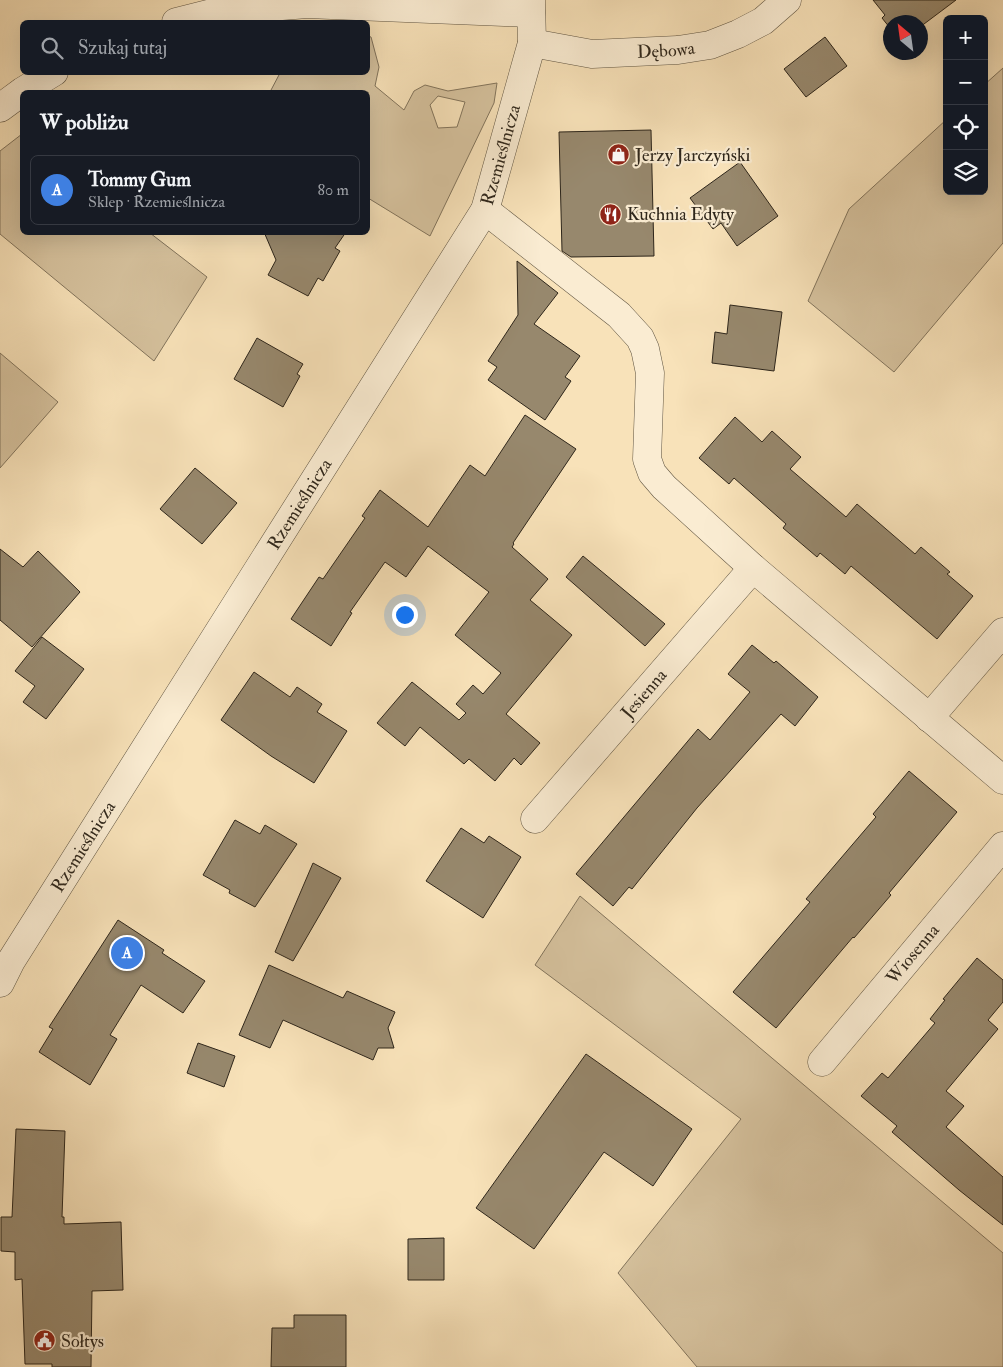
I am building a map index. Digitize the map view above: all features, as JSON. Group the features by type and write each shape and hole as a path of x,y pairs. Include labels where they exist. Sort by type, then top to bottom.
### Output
{"street":[{"name":"Dębowa","path":"532,43 592,54 694,48 710,45 738,34 762,21 787,0"},
{"path":"184,20 220,11 307,4 531,6"},
{"name":"Rzemieślnicza","path":"0,983 11,961 485,210 532,43 531,6"},
{"path":"25,90 49,75"},
{"path":"0,108 20,93"},
{"path":"485,210 619,315 640,338 645,349 650,374 647,459 652,473 674,498 753,568 1003,780"},
{"name":"Jesienna","path":"535,819 753,568"},
{"path":"930,718 1003,632"},
{"name":"Wiosenna","path":"822,1062 1003,846"}],"shaded area":[{"path":"370,37 379,67 375,86 404,110 414,91 425,85 448,91 497,83 494,103 430,236 370,199 370,90 271,90 279,75 370,75","holes":["438,96 465,102 457,127 438,128 430,105"]},
{"path":"1003,68 1003,243 894,372 808,301 849,209 943,123 943,195 988,195 988,81"},
{"path":"20,136 20,235 153,235 207,277 154,361 0,234 0,151"},
{"path":"0,353 58,402 0,468"},
{"path":"580,896 1003,1253 1003,1367 697,1367 618,1273 741,1119 535,965"}],"building":[{"path":"873,0 956,0 928,21 928,15 885,15"},
{"path":"825,37 847,66 806,97 784,69"},
{"path":"651,130 654,256 571,257 562,251 559,132"},
{"path":"740,162 778,216 737,246 721,223 713,229 690,198"},
{"path":"265,235 344,235 335,248 340,251 323,281 318,278 308,296 268,275 276,260"},
{"path":"517,261 558,293 534,324 580,356 565,377 571,381 545,420 488,380 497,367 488,361 518,315"},
{"path":"730,305 782,312 774,371 712,363 715,332 727,334"},
{"path":"257,338 303,364 297,374 300,376 283,407 234,379"},
{"path":"525,415 576,449 512,547 548,579 530,600 572,635 506,714 540,743 521,765 514,758 495,781 469,759 464,764 420,727 405,746 377,723 412,682 459,720 466,713 456,704 473,685 483,694 501,673 455,635 489,592 428,546 406,577 385,562 350,612 352,613 331,646 291,619 319,577 323,579 365,518 362,516 380,490 428,527 470,465 485,476"},
{"path":"735,417 762,442 772,431 801,457 790,469 846,517 857,504 915,554 921,547 950,572 947,574 973,596 937,639 851,566 845,574 820,553 817,557 783,528 786,524 734,478 729,484 699,458"},
{"path":"195,468 237,503 202,544 160,509"},
{"path":"0,549 23,567 38,551 80,592 32,647 0,620"},
{"path":"583,556 665,624 645,646 566,577"},
{"path":"42,637 84,669 46,719 23,702 35,686 15,671"},
{"path":"752,645 774,663 776,661 818,697 795,726 781,714 697,808 632,889 629,887 613,906 576,874 698,729 710,740 750,692 728,674"},
{"path":"254,672 290,697 297,687 322,704 317,712 347,731 314,783 271,756 221,720"},
{"path":"909,771 957,812 889,893 891,895 776,1028 733,992 810,902 806,899 876,817 873,814"},
{"path":"235,820 260,834 265,825 297,844 255,907 229,893 230,890 203,875"},
{"path":"461,828 484,843 489,836 521,857 483,918 426,881"},
{"path":"313,863 341,878 293,961 275,952"},
{"path":"118,920 164,950 162,953 205,981 183,1013 141,985 110,1035 117,1039 90,1085 39,1052 53,1029 49,1027"},
{"path":"977,958 1003,980 1003,1002 988,1020 998,1029 946,1091 964,1106 946,1127 1003,1177 1003,1225 892,1132 897,1126 861,1096 882,1073 888,1078 935,1023 930,1019 945,1000 943,999"},
{"path":"269,965 343,998 347,991 395,1012 388,1028 394,1048 378,1048 373,1060 283,1020 270,1048 239,1035"},
{"path":"198,1043 235,1056 224,1087 187,1073"},
{"path":"586,1054 692,1129 653,1186 604,1152 534,1249 476,1208"},
{"path":"16,1129 65,1131 62,1217 64,1217 64,1224 121,1222 123,1290 92,1291 91,1367 52,1367 52,1364 25,1364 22,1279 15,1280 15,1252 1,1251 1,1217 12,1217"},
{"path":"444,1238 444,1280 408,1280 408,1239"},
{"path":"294,1315 346,1315 346,1367 271,1367 272,1328 294,1328"}],"place":[{"name":"Jerzy Jarczyński","path":"619,155"},
{"name":"Kuchnia Edyty","path":"611,214"},
{"name":"Tommy Gum","path":"127,953"},
{"name":"Sołtys","path":"45,1341"}]}
